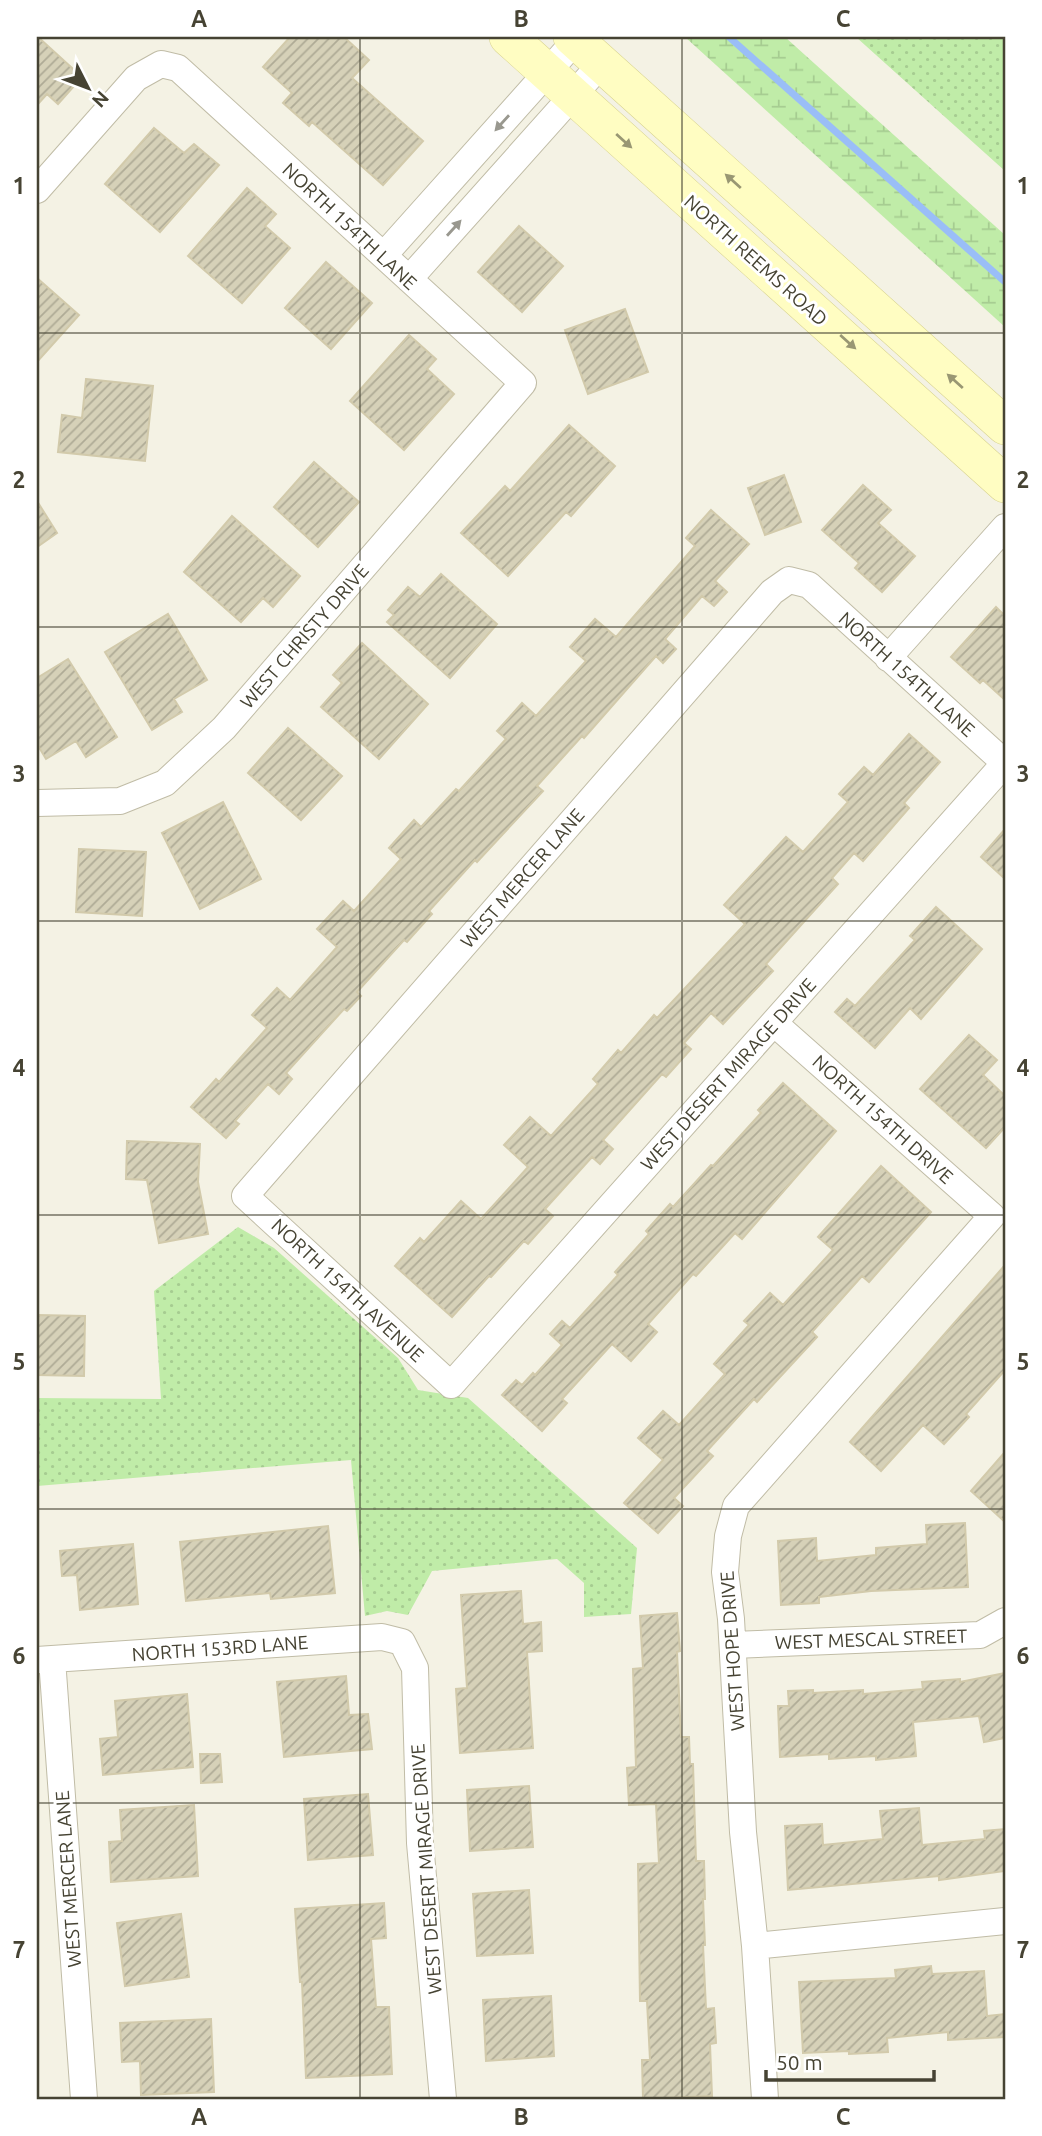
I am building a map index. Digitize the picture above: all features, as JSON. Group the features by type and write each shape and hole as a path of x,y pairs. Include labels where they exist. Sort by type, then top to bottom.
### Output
{"main road":[{"name":"NORTH REEMS ROAD","path":"508,37 1005,484"},
{"path":"583,47 1005,426"}],"street":[{"path":"409,279 493,185 583,47"},
{"path":"384,255 467,162 560,84 583,47"},
{"name":"NORTH 154TH LANE","path":"37,190 136,78 161,64 178,68 523,383"},
{"path":"467,162 493,185"},
{"name":"WEST CHRISTY DRIVE","path":"37,803 120,801 165,783 224,728 523,383"},
{"path":"888,658 1005,527"},
{"name":"WEST MERCER LANE","path":"245,1196 772,592 789,580 809,585"},
{"name":"NORTH 154TH LANE","path":"809,585 1005,763"},
{"name":"WEST DESERT MIRAGE DRIVE","path":"451,1385 1005,763"},
{"name":"NORTH 154TH DRIVE","path":"774,1023 992,1216"},
{"name":"NORTH 154TH AVENUE","path":"245,1196 451,1385"},
{"name":"WEST HOPE DRIVE","path":"765,2099 755,1946 743,1832 733,1645 725,1572 736,1506 992,1216"},
{"name":"WEST MESCAL STREET","path":"733,1645 980,1635 1005,1621"},
{"name":"NORTH 153RD LANE","path":"44,1660 382,1637 402,1642"},
{"name":"WEST DESERT MIRAGE DRIVE","path":"402,1642 415,1668 420,1843 443,2099"},
{"name":"WEST MERCER LANE","path":"44,1660 83,2099"},
{"path":"755,1946 1005,1921"}],"green space":[{"path":"685,37 785,37 1005,235 1005,327"},
{"path":"856,37 1005,37 1005,171"},
{"path":"238,1227 274,1248 398,1358 418,1390 468,1398 637,1548 631,1614 584,1617 584,1583 557,1559 432,1571 408,1615 387,1611 365,1616 351,1460 37,1486 37,1398 161,1399 154,1291"}],"building":[{"path":"38,37 82,77 58,104 47,94 37,105"},
{"path":"290,37 344,37 369,60 352,78 423,141 383,185 312,122 309,126 283,103 292,93 263,67"},
{"path":"154,128 184,153 194,144 219,165 160,232 105,184"},
{"path":"247,188 276,214 265,226 290,248 242,303 188,256"},
{"path":"519,226 563,266 522,312 478,272"},
{"path":"326,262 372,303 331,349 285,308"},
{"path":"37,278 79,315 37,362"},
{"path":"625,309 648,372 588,394 565,330"},
{"path":"409,335 436,359 427,369 454,394 404,450 350,401"},
{"path":"86,379 153,386 145,461 58,452 62,415 82,418"},
{"path":"569,425 615,466 571,516 566,512 508,576 461,533 505,486 510,491"},
{"path":"314,462 359,502 318,547 274,507"},
{"path":"784,475 801,522 765,535 748,488"},
{"path":"863,485 891,510 878,523 915,556 882,592 855,568 859,563 822,530"},
{"path":"37,501 57,533 37,547"},
{"path":"711,510 749,544 715,581 727,592 714,606 702,596 665,639 676,649 663,663 656,656 584,738 582,736 537,786 543,791 477,862 475,860 429,911 432,914 407,942 404,940 357,992 361,996 347,1011 344,1009 286,1073 292,1079 279,1094 268,1084 235,1121 239,1124 226,1138 191,1107 216,1079 219,1082 267,1028 252,1015 277,988 290,1000 337,947 317,929 343,901 354,911 401,859 389,848 414,820 421,827 456,789 459,791 506,739 497,731 522,703 536,716 586,661 570,647 595,619 616,637 695,546 686,538"},
{"path":"232,516 300,576 273,607 263,598 241,622 184,572"},
{"path":"441,574 497,624 450,678 387,622 394,615 388,610 408,587 420,597"},
{"path":"996,607 1005,616 1005,700 983,680 980,683 951,657"},
{"path":"168,614 207,680 174,699 182,712 152,730 105,652"},
{"path":"362,643 428,704 379,759 321,707 342,683 333,675"},
{"path":"68,659 117,737 86,757 76,741 46,759 37,744 37,678"},
{"path":"288,728 342,776 301,820 248,773"},
{"path":"909,734 940,762 904,803 909,808 863,861 854,853 832,878 838,884 766,964 773,971 723,1024 711,1013 684,1043 691,1049 666,1077 662,1074 603,1140 613,1149 600,1164 592,1157 545,1209 553,1216 528,1244 524,1241 491,1277 489,1276 452,1317 395,1266 420,1238 424,1242 461,1201 481,1219 528,1167 504,1145 530,1117 551,1136 598,1084 593,1079 618,1050 621,1053 654,1015 657,1018 745,924 724,905 786,837 803,852 848,802 839,794 864,767 873,775"},
{"path":"223,802 261,879 200,909 162,833"},
{"path":"1005,829 1005,879 981,857"},
{"path":"79,849 146,852 142,916 76,912"},
{"path":"936,907 982,949 921,1019 910,1008 875,1048 835,1012 847,999 855,1006 915,940 910,936"},
{"path":"969,1035 997,1060 983,1075 1005,1096 1005,1127 986,1148 920,1089"},
{"path":"783,1083 836,1131 742,1239 735,1233 648,1324 657,1332 631,1361 612,1344 562,1399 567,1403 542,1431 502,1395 516,1380 522,1385 533,1373 535,1375 562,1345 550,1334 562,1321 570,1328 618,1275 615,1272 649,1234 646,1231 670,1204 673,1207 711,1165 713,1166 761,1113 758,1110"},
{"path":"127,1141 200,1144 198,1182 208,1234 159,1243 147,1180 126,1179"},
{"path":"881,1166 931,1212 869,1282 862,1276 812,1332 817,1337 757,1402 754,1399 707,1451 713,1456 674,1498 683,1506 658,1533 624,1503 663,1460 638,1438 663,1411 679,1425 725,1374 714,1364 749,1325 744,1321 770,1293 783,1305 833,1250 818,1237"},
{"path":"1005,1265 1005,1370 966,1414 969,1417 944,1444 923,1425 881,1471 850,1442"},
{"path":"37,1315 85,1316 84,1376 37,1375"},
{"path":"1005,1452 1005,1522 971,1491"},
{"path":"965,1523 968,1587 871,1591 819,1597 819,1603 781,1605 778,1541 816,1538 817,1561 876,1555 876,1548 927,1544 926,1525"},
{"path":"328,1526 335,1593 271,1599 270,1593 186,1601 180,1542"},
{"path":"133,1544 138,1604 80,1610 77,1575 62,1576 60,1551"},
{"path":"521,1591 523,1624 541,1622 542,1651 527,1652 533,1748 460,1753 456,1689 467,1688 461,1595"},
{"path":"677,1613 681,1737 689,1737 690,1764 693,1764 696,1861 704,1861 703,1945 706,2009 714,2008 716,2043 710,2044 712,2096 643,2099 642,2060 650,2060 647,2001 640,2001 638,1864 659,1863 656,1804 629,1805 627,1768 636,1767 633,1669 643,1668 640,1616"},
{"path":"1005,1673 1005,1738 984,1742 979,1716 913,1722 916,1756 876,1760 876,1756 829,1759 829,1754 780,1757 778,1706 789,1706 788,1691 813,1690 813,1693 863,1690 863,1694 923,1689 922,1682 960,1679 960,1682"},
{"path":"346,1676 349,1715 368,1714 372,1749 284,1757 277,1682"},
{"path":"187,1694 193,1767 103,1775 100,1739 118,1737 115,1701"},
{"path":"200,1754 220,1754 222,1782 201,1783"},
{"path":"529,1786 533,1847 470,1851 467,1790"},
{"path":"368,1794 373,1855 308,1860 304,1799"},
{"path":"194,1805 198,1876 111,1882 109,1842 122,1841 120,1810"},
{"path":"919,1808 922,1845 985,1839 984,1831 1005,1829 1005,1871 939,1880 939,1876 788,1890 785,1826 822,1824 823,1845 883,1839 880,1811"},
{"path":"529,1890 533,1953 477,1956 473,1894"},
{"path":"384,1903 386,1938 371,1939 376,2007 389,2007 392,2074 306,2078 302,1982 295,1909"},
{"path":"181,1914 189,1977 125,1986 117,1923"},
{"path":"931,1966 932,1974 984,1971 987,2016 1005,2014 1005,2037 948,2040 948,2032 887,2038 888,2052 803,2053 799,1982 896,1978 895,1970"},
{"path":"551,1996 554,2056 486,2061 483,2000"},
{"path":"211,2019 214,2092 141,2095 140,2061 122,2062 120,2023"}],"waterway":[{"path":"729,37 1005,282"}]}
